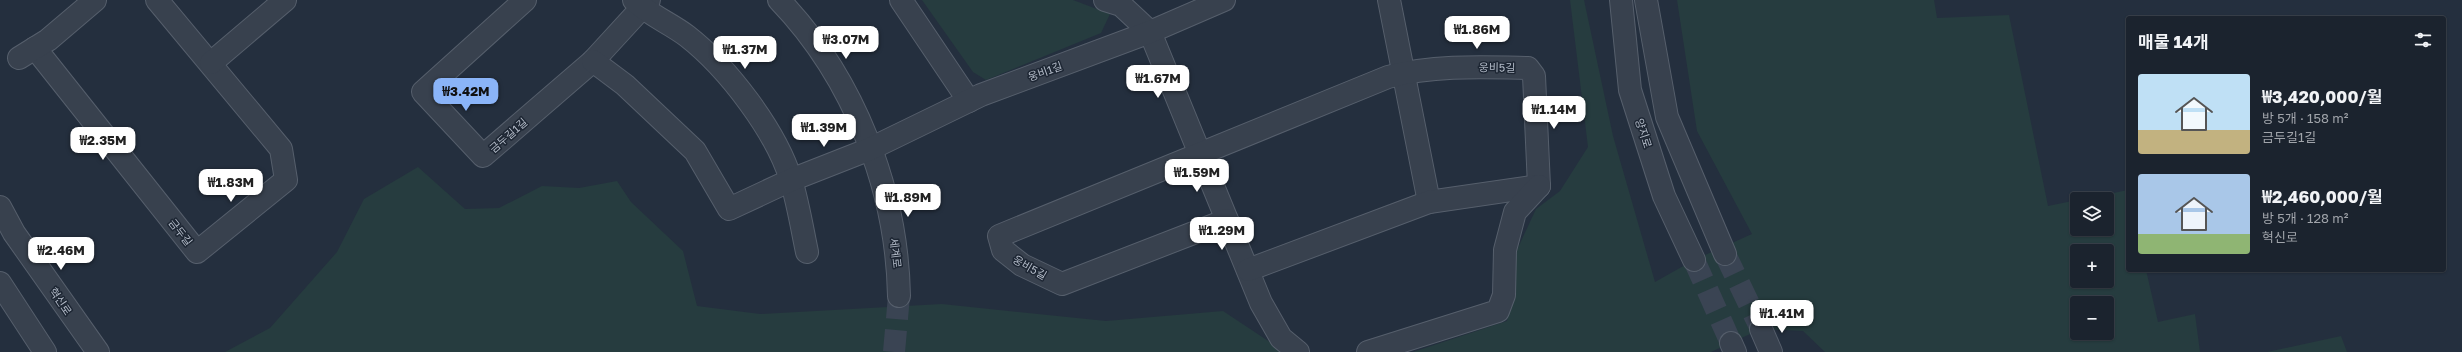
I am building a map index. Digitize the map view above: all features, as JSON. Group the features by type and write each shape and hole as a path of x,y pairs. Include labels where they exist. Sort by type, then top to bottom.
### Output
{"street":[{"name":"금두길","path":"95,0 48,40 27,53 197,252 286,180 281,149 211,62 157,0"},
{"path":"211,62 285,0"},
{"name":"금두길1길","path":"525,0 424,92 483,156 593,61 642,3 687,36 731,79 773,137 791,180 807,252"},
{"name":"세계로","path":"779,0 814,42 834,73 851,104 870,149 882,186 896,242 899,296"},
{"path":"901,0 969,101"},
{"path":"1105,0 1121,5 1150,32 1198,153 1261,303 1281,338 1298,352"},
{"name":"웅비1길","path":"870,149 969,101 1150,32 1224,0"},
{"path":"1389,0 1429,202"},
{"name":"양지로","path":"1621,0 1630,90 1664,196 1694,260"},
{"path":"1646,0 1667,117 1725,254"},
{"path":"593,61 625,85 696,151 729,209 791,180 870,149"},
{"name":"웅비5길","path":"1227,220 1062,284 1022,264 1003,250 999,236 1198,153 1403,73 1456,67 1528,68 1534,76 1539,186"},
{"path":"1248,270 1429,202 1539,186"},
{"path":"1368,352 1498,311 1504,295 1505,250 1515,212 1539,186"},
{"name":"혁신로","path":"0,207 14,233 98,352"},
{"path":"0,283 45,352"},
{"path":"1761,329 1771,352"}],"green space":[{"path":"922,0 1073,0 1110,14 1101,33 986,80 973,72"},
{"path":"1570,0 1584,0 1613,136 1655,282 1694,260 1752,234 1697,131 1677,0 1934,0 1937,18 2009,15 2048,206 2070,201 2070,236 2114,236 2114,193 2126,190 2126,272 2146,272 2158,322 2195,314 2200,352 1825,352 1803,331 1761,329 1711,352 1413,352 1507,321 1517,250 1536,209 1560,191 1588,147"},
{"path":"418,167 465,209 499,208 542,186 579,188 617,181 631,202 683,251 697,306 760,314 942,304 1106,321 1223,311 1285,352 225,352 270,328 337,252 364,199"},
{"path":"2341,336 2347,352 2267,352"}],"tunnel":[{"path":"1725,254 1761,329"},
{"path":"1694,260 1731,343"},
{"path":"894,352 899,296"}]}
